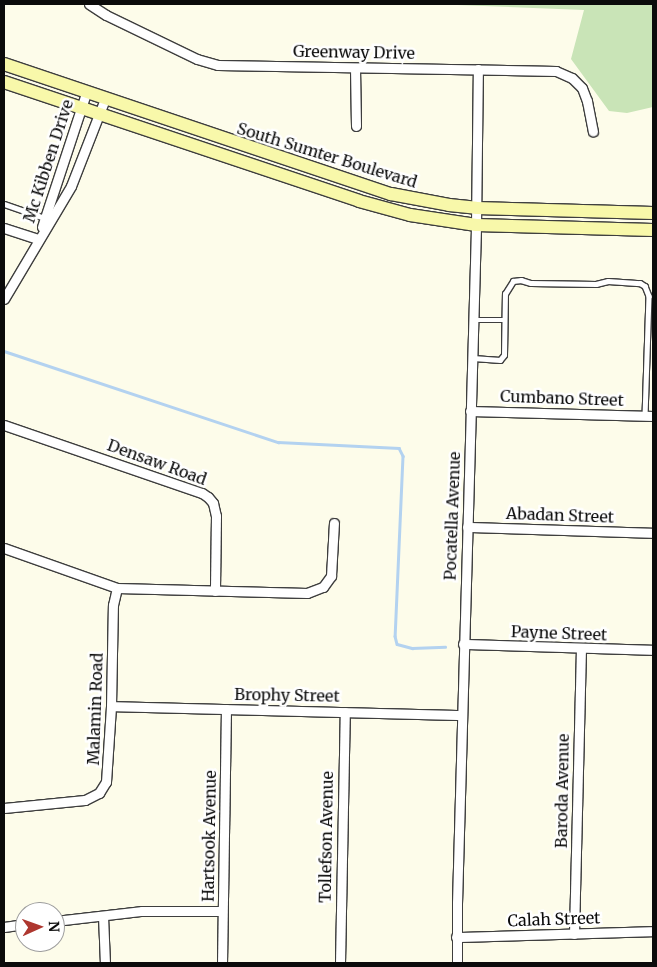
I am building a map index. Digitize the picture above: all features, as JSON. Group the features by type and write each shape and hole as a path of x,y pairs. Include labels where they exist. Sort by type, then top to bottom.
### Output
{"main road":[{"name":"South Sumter Boulevard","path":"4,64 363,186 420,201 476,208 653,213"},
{"name":"South Sumter Boulevard","path":"4,82 374,206 417,217 476,225 653,230"}],"street":[{"name":"Greenway Drive","path":"89,4 106,15 197,59 213,64 551,71 564,74 576,81 585,94 593,131"},
{"path":"355,68 356,126"},
{"name":"Pocatella Avenue","path":"457,963 456,937 476,225 478,70"},
{"name":"Mc Kibben Drive","path":"38,239 86,93"},
{"name":"Mc Kibben Drive","path":"4,299 71,186 105,99"},
{"path":"4,228 38,239"},
{"name":"Cumbano Street","path":"470,411 649,416"},
{"name":"Densaw Road","path":"4,424 193,490 208,497 213,503 216,516 214,591"},
{"path":"4,548 117,588 307,594 323,587 332,570 334,523"},
{"name":"Abadan Street","path":"467,528 653,533"},
{"name":"Malamin Road","path":"4,808 85,800 98,793 108,775 112,605 117,588"},
{"name":"Payne Street","path":"464,644 653,650"},
{"name":"Baroda Avenue","path":"574,934 580,648"},
{"name":"Brophy Street","path":"111,706 462,715"},
{"name":"Hartsook Avenue","path":"222,963 226,709"},
{"name":"Tollefson Avenue","path":"340,963 345,712"},
{"path":"65,920 156,911 222,911"},
{"path":"103,916 105,963"},
{"name":"Calah Street","path":"456,937 653,931"}],"lane":[{"path":"4,204 45,218"},
{"path":"471,358 500,360 504,355 506,289 513,281 521,280 531,283 640,283 648,290 651,316 649,416"},
{"path":"473,320 505,320"}],"green space":[{"path":"431,4 653,4 653,107 627,113 609,111 571,59 584,10"}],"waterway":[{"path":"4,351 278,442 399,448 403,456 395,636 397,644 412,648 445,647"}]}
